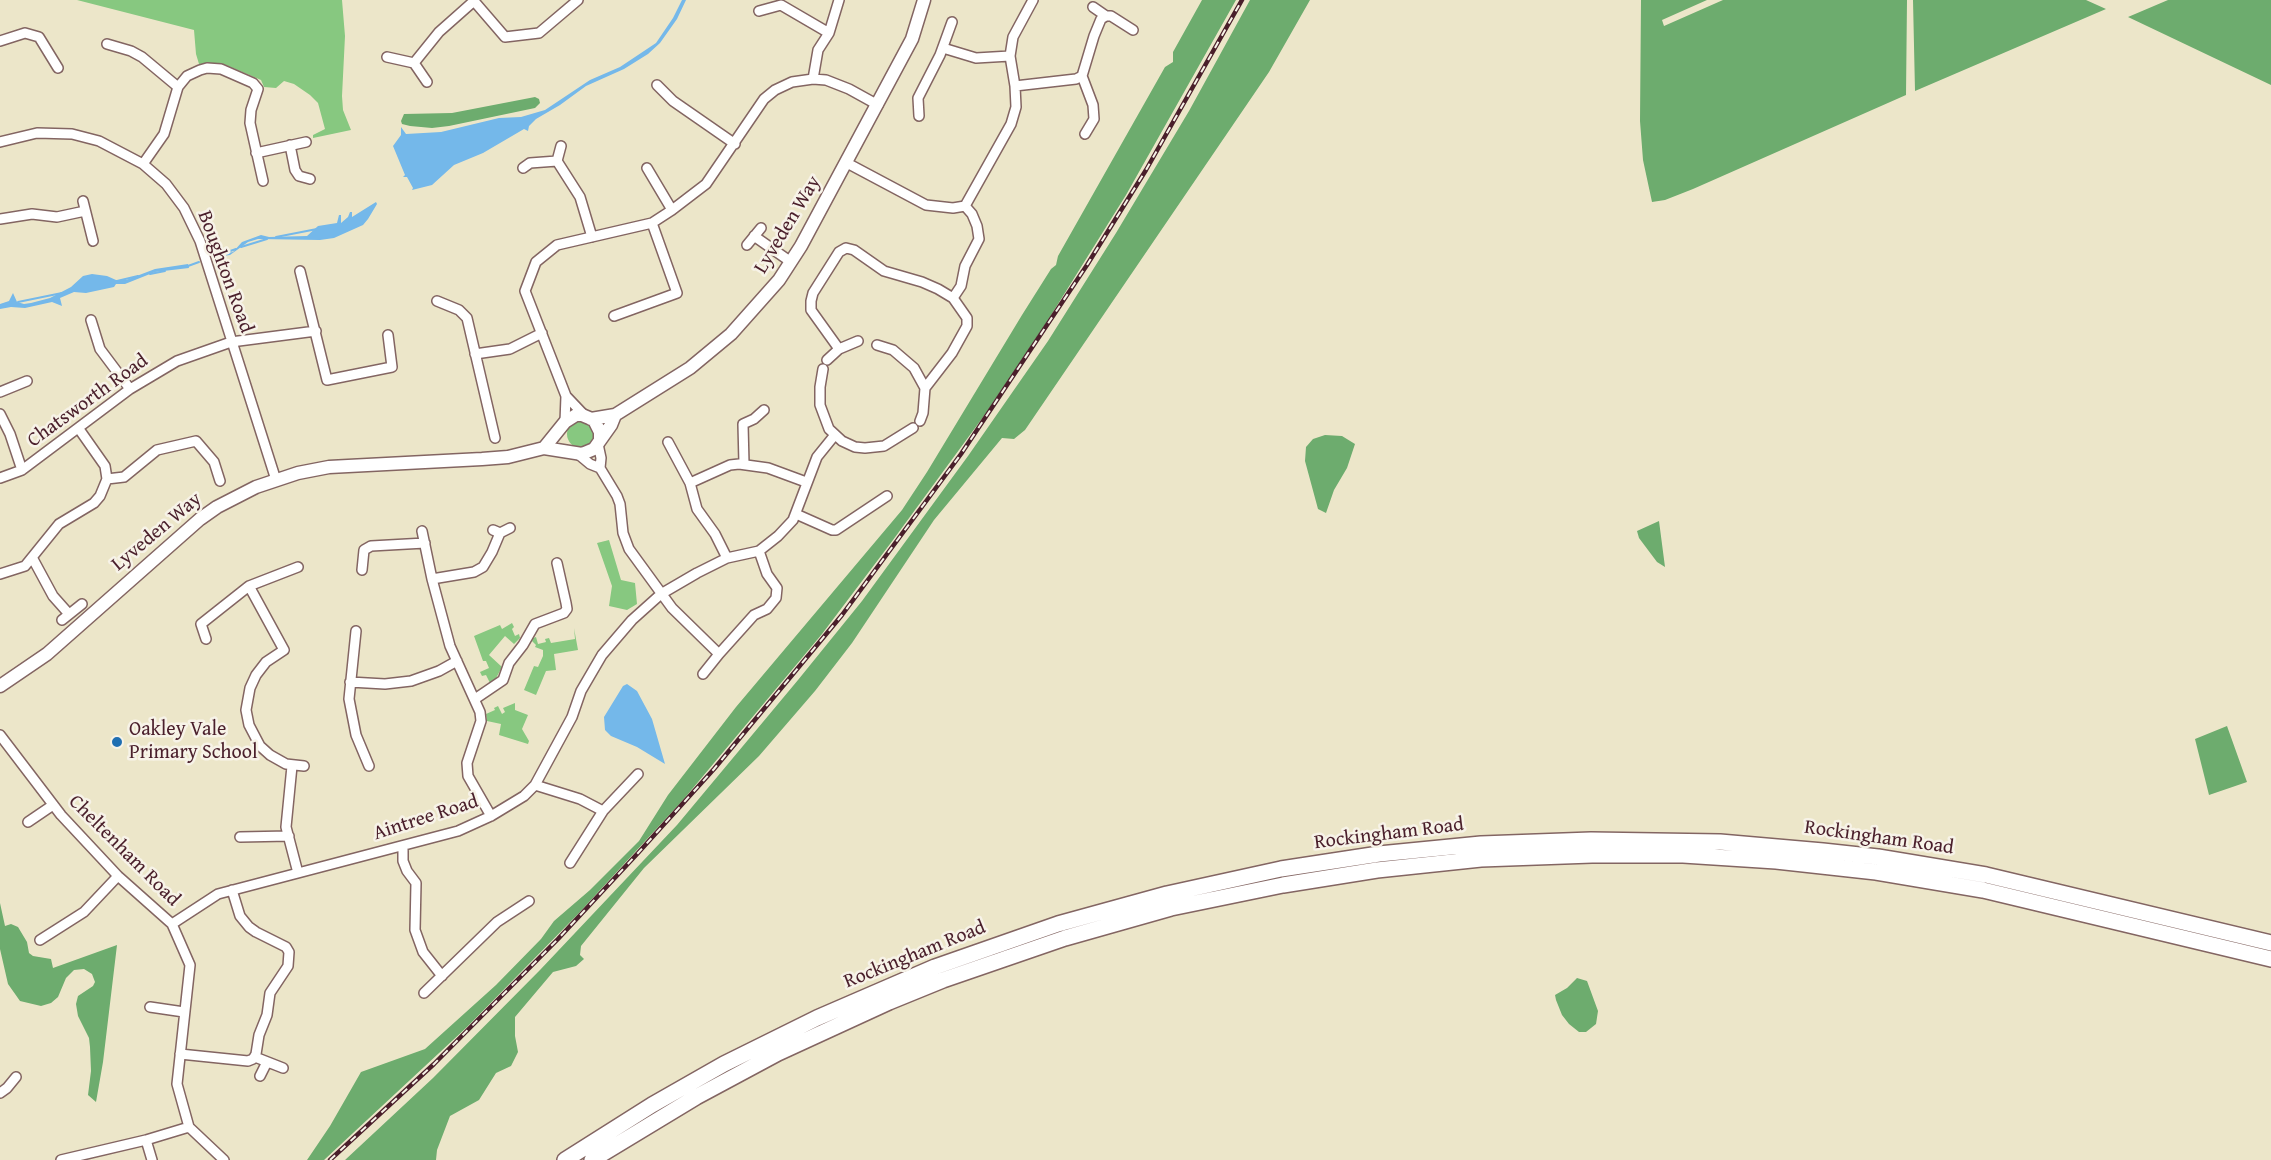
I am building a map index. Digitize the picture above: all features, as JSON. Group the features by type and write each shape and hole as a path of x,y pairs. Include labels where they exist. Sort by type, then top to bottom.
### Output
{"highway":[{"name":"Rockingham Road","path":"565,1160 652,1105 733,1059 817,1018 935,967 1058,924 1167,894 1281,869 1378,854 1481,844 1590,840 1702,841 1800,848 1878,857 1986,875 2271,943"},
{"name":"Rockingham Road","path":"592,1160 696,1097 778,1053 943,980 1065,938 1171,908 1283,885 1377,870 1480,859 1592,855 1683,855 1809,864 1926,880 2020,898 2271,958"}],"street":[{"path":"414,63 439,32 474,1 505,37 539,33 578,0"},
{"path":"813,79 818,50 829,33 839,0"},
{"name":"Lyveden Way","path":"544,448 563,425 576,416 615,415 690,368 717,347 766,297 792,262 878,105 912,39 924,0"},
{"path":"966,206 1011,124 1016,107 1010,56 1013,37 1033,0"},
{"path":"759,11 781,5 829,33"},
{"path":"1093,7 1133,30"},
{"path":"1085,134 1094,119 1093,105 1082,76 1101,19 1106,16"},
{"path":"919,116 918,98 943,48 952,22"},
{"path":"0,41 26,33 39,37 58,68"},
{"path":"107,44 142,57 178,87"},
{"path":"943,48 976,58 1010,56"},
{"path":"387,57 414,63 427,82"},
{"path":"144,164 164,134 178,87 187,76 207,68 233,73 253,83 258,89 250,117 263,181"},
{"path":"1015,86 1076,79 1082,76"},
{"path":"719,654 672,608 629,549 623,533 620,504 600,468 598,426 566,396 525,291 536,262 557,245 652,222 706,184 764,99 775,90 792,82 813,79 836,84 878,105"},
{"path":"657,85 673,101 735,144"},
{"name":"Boughton Road","path":"0,142 37,133 72,134 99,141 144,164 166,183 191,220 214,281 231,342 276,480"},
{"path":"256,153 306,142"},
{"path":"290,145 295,170 299,176 310,179"},
{"path":"561,146 557,161 580,197 592,237"},
{"path":"523,168 531,164 557,161"},
{"path":"846,163 926,205 953,208 966,206"},
{"path":"647,168 672,210"},
{"path":"83,201 93,241"},
{"path":"953,298 961,286 965,266 979,239 977,226 966,206"},
{"path":"0,219 32,214 57,217 86,212"},
{"path":"614,316 677,293 652,222"},
{"path":"747,245 761,228"},
{"path":"754,236 792,262"},
{"path":"839,349 811,310 811,301 813,293 839,252 846,248 854,250 884,271 921,282 953,298 967,318 967,326 952,353 925,388 923,413 916,424 884,446 855,447 834,436 824,420 820,405 820,387 825,365 839,349 858,341"},
{"path":"300,272 327,380 392,367 388,335"},
{"path":"437,301 459,310 467,318 495,438"},
{"path":"91,320 100,349 130,389"},
{"name":"Chatsworth Road","path":"0,478 22,470 130,389 177,361 231,342 316,331"},
{"path":"475,354 510,349 542,333"},
{"path":"877,345 893,350 902,357 914,368 925,388"},
{"path":"0,392 27,381"},
{"path":"566,396 562,441 590,464 600,468"},
{"path":"744,464 743,424 754,419 764,410"},
{"path":"0,414 10,434 22,470"},
{"name":"Lyveden Way","path":"599,441 611,425 615,415"},
{"path":"0,574 25,566 33,559 59,524 94,503 100,496 107,479 105,466 79,429"},
{"path":"196,441 198,430"},
{"path":"703,674 754,615 772,605 776,598 777,588 767,574 759,551 787,528 796,514 817,457 834,436"},
{"path":"107,479 124,477 157,450 196,441"},
{"path":"196,441 214,462 220,481"},
{"path":"574,452 588,453 599,441"},
{"path":"668,442 690,483 697,508 715,534 727,558"},
{"name":"Lyveden Way","path":"0,686 47,654 200,519 238,495 276,480 329,467 508,457 544,448 574,452"},
{"path":"690,483 730,465 744,464 768,468 806,482"},
{"path":"796,514 836,530 887,496"},
{"path":"432,579 474,572 483,567 492,552 496,532 510,528"},
{"path":"422,531 450,646 475,699 481,721 469,753 468,776 491,816"},
{"path":"362,570 364,550 371,546 425,543"},
{"name":"Aintree Road","path":"172,924 218,894 458,831 514,803 535,785 572,717 581,691 602,655 632,620 662,594 727,558 759,551"},
{"path":"33,559 66,617 82,604"},
{"path":"475,699 503,680 509,663 535,624 564,613 567,609 557,564"},
{"path":"206,639 201,624 249,585 298,567"},
{"path":"249,585 284,650 266,662 255,675 246,710 249,725 260,746 270,755 292,766 303,766"},
{"path":"356,631 349,699 356,735 369,766"},
{"path":"350,681 385,684 411,681 457,660"},
{"name":"Cheltenham Road","path":"2,739 20,759 53,805 118,876 172,924 190,965 177,1084 189,1127"},
{"path":"292,766 286,827 298,873"},
{"path":"570,863 603,811 638,774"},
{"path":"535,785 580,799 603,811"},
{"path":"28,822 53,805"},
{"path":"240,837 289,836"},
{"path":"403,846 403,861 416,883 415,930 423,952 442,976"},
{"path":"40,940 84,912 118,876"},
{"path":"180,1054 248,1061 255,1057 259,1035 267,1015 270,993 288,966 289,952 281,944 256,933 249,927 240,916 232,890"},
{"path":"424,993 497,922 529,901"},
{"path":"150,1007 184,1012"},
{"path":"255,1057 283,1068"},
{"path":"260,1076 267,1062"},
{"path":"0,1093 16,1077"},
{"path":"60,1160 146,1140 189,1127 224,1160"},
{"path":"146,1140 152,1160"}],"green space":[{"path":"77,0 342,0 345,36 342,96 343,110 351,130 313,138 313,135 325,129 318,103 294,84 284,81 276,88 264,87 261,80 226,65 199,64 194,30"},
{"path":"1202,0 1236,0 1126,195 1048,320 986,413 822,634 683,800 578,914 467,1027 324,1160 307,1160 330,1126 361,1072 425,1049 496,985 541,939 554,921 590,890 639,841 668,795 736,707 902,510 1022,315 1051,269 1056,265 1058,256 1165,67 1173,62 1173,52"},
{"path":"1250,0 1310,0 1269,72 1025,430 1014,439 1002,438 934,520 852,643 815,691 759,756 644,868 581,946 580,955 584,959 576,966 553,972 515,1017 518,1052 511,1066 496,1073 479,1100 450,1116 437,1150 436,1160 345,1160 433,1078 540,970 677,825 862,601 968,456 1048,341 1189,111"},
{"path":"1641,0 1707,0 1662,20 1664,26 1723,0 1907,0 1906,95 1693,189 1665,200 1652,202 1643,160 1640,121"},
{"path":"1913,0 2086,0 2106,9 1915,91"},
{"path":"2168,0 2271,0 2271,85 2128,17"},
{"path":"535,97 540,103 535,108 449,126 432,128 410,126 402,124 401,121 404,114 452,113"},
{"path":"581,420 591,424 595,434 591,444 581,448 571,444 567,434 571,424"},
{"path":"1325,435 1342,436 1355,444 1347,468 1334,490 1326,513 1318,509 1305,461 1306,447 1313,439"},
{"path":"1659,521 1665,567 1657,562 1639,538 1637,531"},
{"path":"609,540 621,580 635,583 637,604 627,610 609,606 612,586 597,543"},
{"path":"512,623 515,636 519,634 520,638 514,644 505,636 489,655 502,667 495,680 490,683 486,675 482,676 480,672 489,668 486,661 483,661 474,636 500,625 502,629"},
{"path":"574,628 578,650 554,654 556,670 546,671 536,695 524,690 534,666 538,667 543,656 543,650 535,647 533,638 536,637 538,644 546,642 545,639 549,638 551,643 575,639"},
{"path":"515,703 515,710 528,715 522,729 529,741 528,744 499,735 501,724 487,721 486,714 495,710 494,708 498,706 502,714 505,712 503,708"},
{"path":"2227,726 2247,782 2209,795 2195,739"},
{"path":"0,903 5,926 11,924 18,927 27,942 29,953 33,956 51,959 53,968 117,945 96,1102 88,1095 91,1071 89,1038 78,1016 76,1004 78,996 93,986 95,982 92,974 84,969 74,970 66,978 58,997 51,1003 41,1006 20,1001 8,984 0,949"},
{"path":"1577,978 1587,981 1598,1011 1596,1024 1586,1032 1579,1032 1569,1024 1562,1015 1555,995"}],"water":[{"path":"682,0 686,0 677,19 660,43 648,54 624,69 586,86 536,119 529,126 528,131 524,129 483,153 454,165 432,185 412,190 407,177 403,177 405,175 393,146 401,135 401,127 406,134 441,132 499,118 521,117 545,110 590,80 620,67 656,43"},
{"path":"376,202 377,204 363,225 334,238 320,240 258,239 248,242 230,255 216,257 216,255 233,252 242,242 261,235 269,237 307,236 318,226 337,223 339,215 341,215 341,223 350,212 352,212 352,217"},
{"path":"188,264 189,268 155,272 125,284 116,284 114,287 86,293 74,292 60,298 62,306 52,302 25,308 0,309 0,304 9,301 13,293 17,302 31,303 50,298 71,287 83,276 92,274 126,280 155,269"},
{"path":"627,684 637,691 652,719 665,764 637,747 611,736 605,730 604,717 623,686"}],"waterway":[{"path":"276,237 317,229"},
{"path":"241,247 267,239"},
{"path":"213,257 236,249"},
{"path":"188,266 199,262"},
{"path":"150,274 165,271"},
{"path":"117,281 138,276"},
{"path":"18,302 62,293"}],"railway":[{"path":"330,1160 434,1064 558,939 714,769 842,615 961,454 1087,265 1146,170 1242,0"}],"place":[{"name":"Oakley Vale Primary School","path":"117,742"}]}
